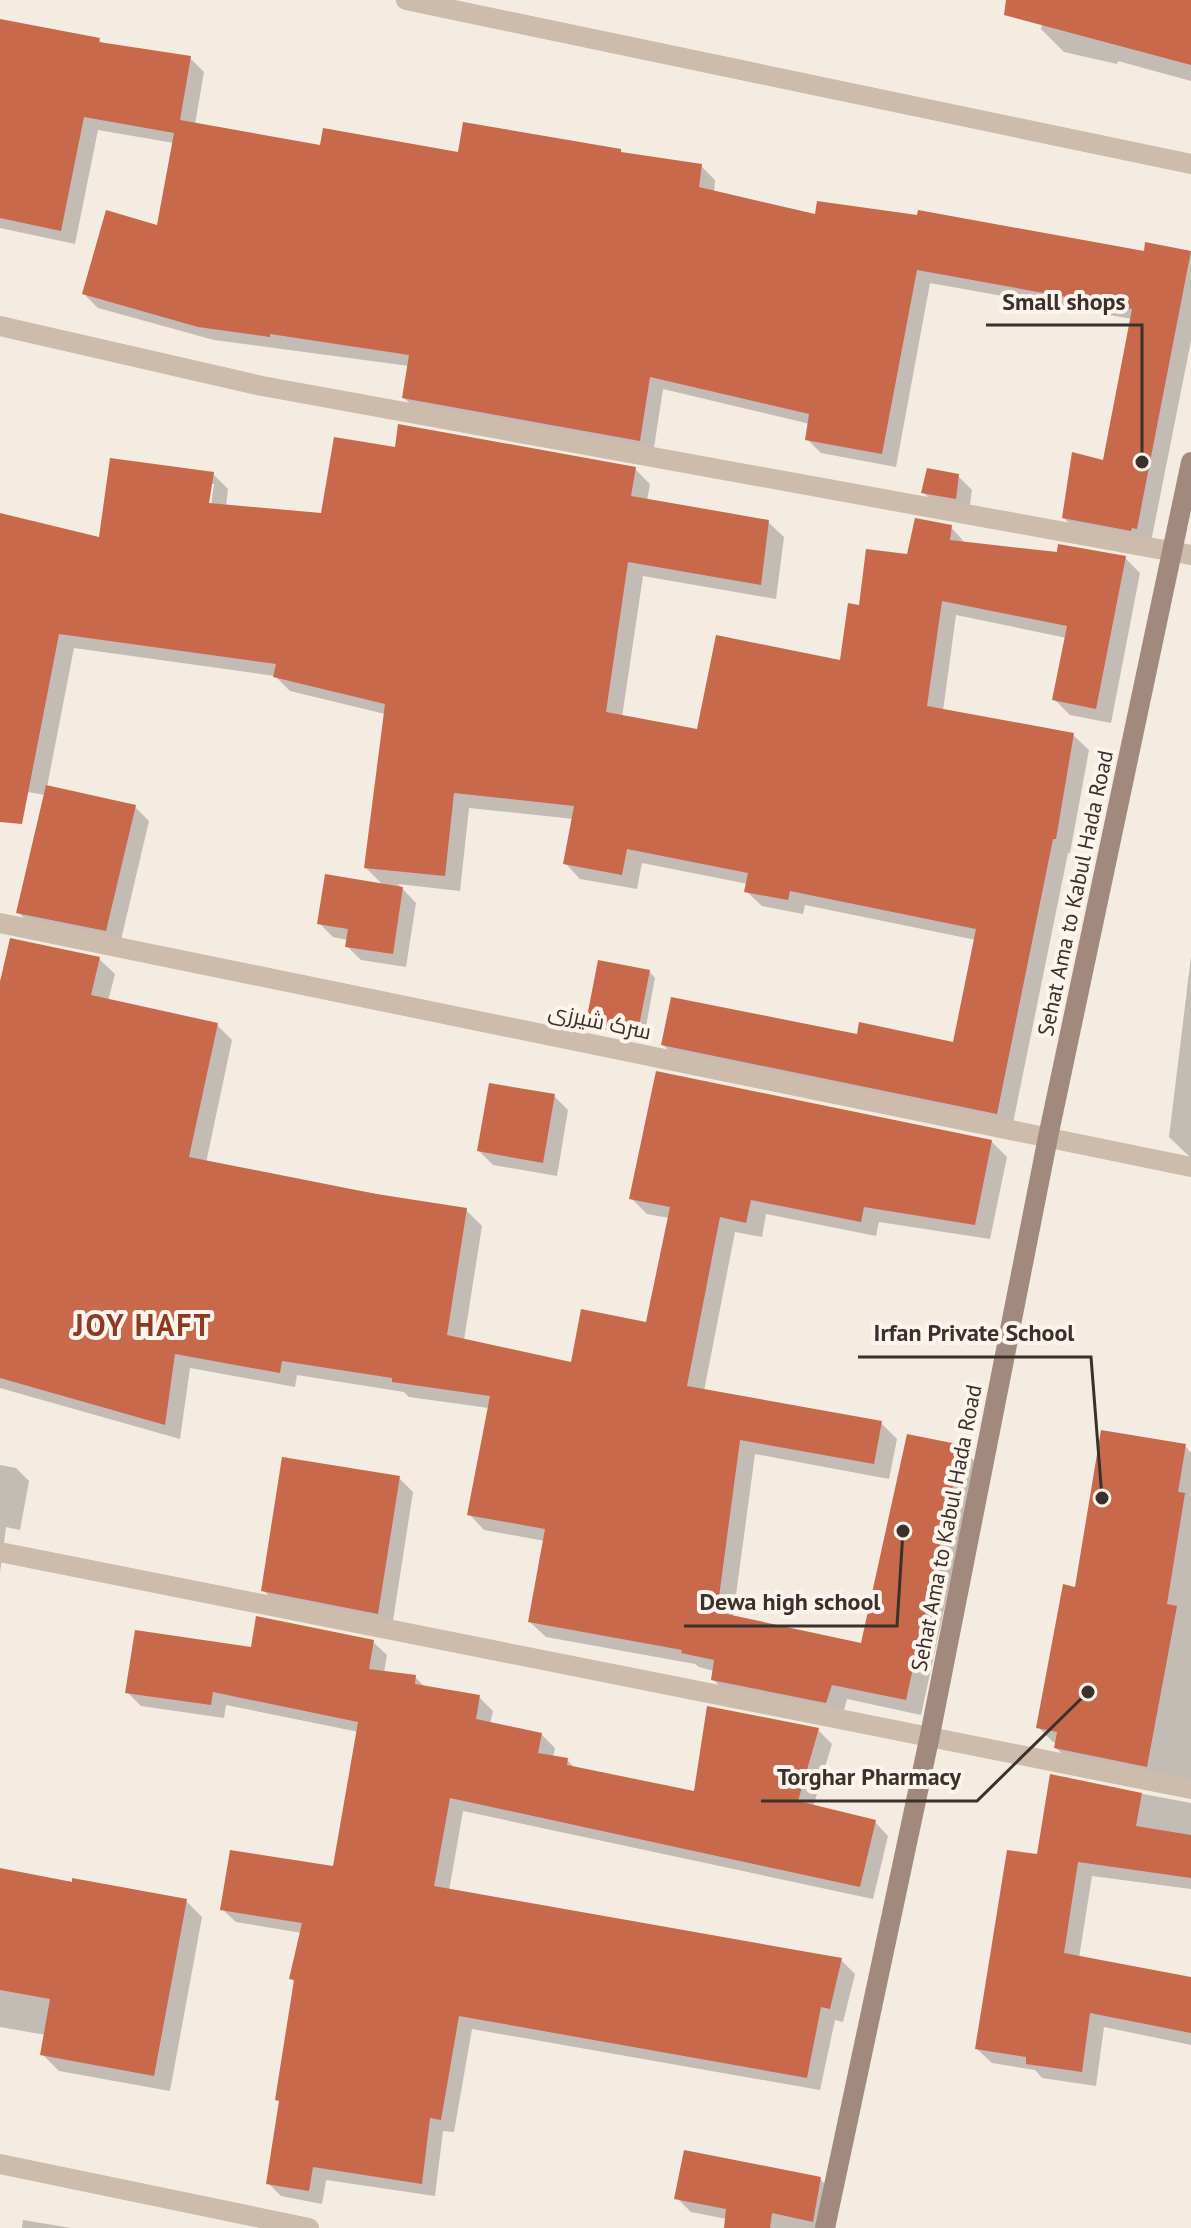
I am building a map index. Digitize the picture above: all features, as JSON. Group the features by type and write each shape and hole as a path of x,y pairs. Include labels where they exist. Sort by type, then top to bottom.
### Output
{"main road":[{"name":"Sehat Ama to Kabul Hada Road","path":"825,2228 930,1735 1048,1137 1182,553 1191,462"}],"street":[{"path":"406,0 1191,164"},
{"path":"0,326 262,386 1182,553"},
{"name":"سرک شیرزی","path":"0,923 1191,1167"},
{"path":"0,1552 1191,1789"},
{"path":"0,2164 309,2228"}],"building":[{"path":"1006,0 1191,0 1191,65 1004,15"},
{"path":"0,19 100,38 99,42 191,56 180,120 320,145 323,128 458,152 463,122 702,164 699,187 815,214 817,201 917,215 918,210 1144,251 1145,242 1191,251 1137,529 1132,528 1131,531 1062,518 1072,452 1103,460 1132,309 917,270 882,454 805,440 809,414 650,377 640,441 402,398 409,355 270,334 270,337 198,327 82,294 106,210 157,225 174,133 84,117 61,231 0,218"},
{"path":"398,424 636,467 631,496 769,520 761,585 628,562 606,712 697,729 716,635 840,660 848,603 859,605 866,549 907,554 915,518 952,525 950,540 1057,552 1058,544 1126,556 1096,709 1052,700 1067,626 942,601 927,706 1074,733 1056,839 1053,839 997,1114 661,1045 671,997 857,1034 859,1022 953,1042 976,929 790,891 788,900 744,892 748,873 627,849 622,875 563,864 574,806 454,793 445,876 364,868 385,704 273,677 276,664 59,634 22,824 0,822 0,513 99,537 110,458 214,472 209,503 321,513 334,437 395,447"},
{"path":"927,468 959,474 956,499 921,493"},
{"path":"46,785 136,805 106,931 16,913"},
{"path":"325,874 403,887 393,954 345,947 348,929 317,924"},
{"path":"10,938 100,957 91,995 218,1023 189,1157 376,1194 467,1208 447,1335 571,1362 581,1309 646,1322 670,1207 629,1199 656,1071 992,1140 975,1225 864,1207 861,1222 751,1200 746,1223 720,1217 687,1386 882,1421 874,1464 740,1440 717,1612 861,1643 907,1434 962,1445 906,1700 832,1685 826,1703 711,1680 714,1660 681,1653 682,1650 528,1622 545,1529 467,1515 490,1396 392,1382 392,1378 282,1361 280,1373 175,1354 165,1425 0,1378 0,982"},
{"path":"598,960 650,970 638,1031 586,1022"},
{"path":"489,1083 555,1094 543,1163 477,1151"},
{"path":"1101,1430 1186,1444 1178,1492 1185,1493 1167,1604 1177,1606 1147,1767 1054,1748 1057,1732 1036,1728 1063,1584 1075,1587"},
{"path":"282,1457 400,1476 378,1614 261,1591"},
{"path":"256,1616 374,1640 369,1669 416,1675 415,1684 480,1695 476,1719 542,1733 538,1753 568,1758 567,1765 694,1791 707,1706 819,1728 798,1801 876,1820 860,1887 450,1798 434,1886 842,1958 830,2009 821,2007 807,2078 459,2016 441,2120 430,2118 422,2184 313,2167 309,2191 266,2184 279,2101 275,2100 294,1980 289,1979 302,1923 220,1910 230,1850 333,1866 358,1722 213,1692 211,1705 125,1693 135,1630 251,1647"},
{"path":"1050,1774 1142,1793 1136,1826 1191,1835 1191,1878 1078,1862 1064,1953 1191,1977 1191,2033 1090,2013 1082,2072 1026,2064 1026,2057 975,2049 1007,1850 1037,1854"},
{"path":"0,1868 187,1899 154,2076 40,2055 50,1999 0,1990"},
{"path":"684,2150 821,2177 813,2222 772,2213 770,2228 724,2228 726,2209 674,2199"}],"place":[{"name":"Small shops","path":"1142,462"},
{"name":"Irfan Private School","path":"1102,1498"},
{"name":"Dewa high school","path":"903,1531"},
{"name":"Torghar Pharmacy","path":"1088,1692"}],"district":[{"name":"JOY HAFT","path":"143,1324"}]}
